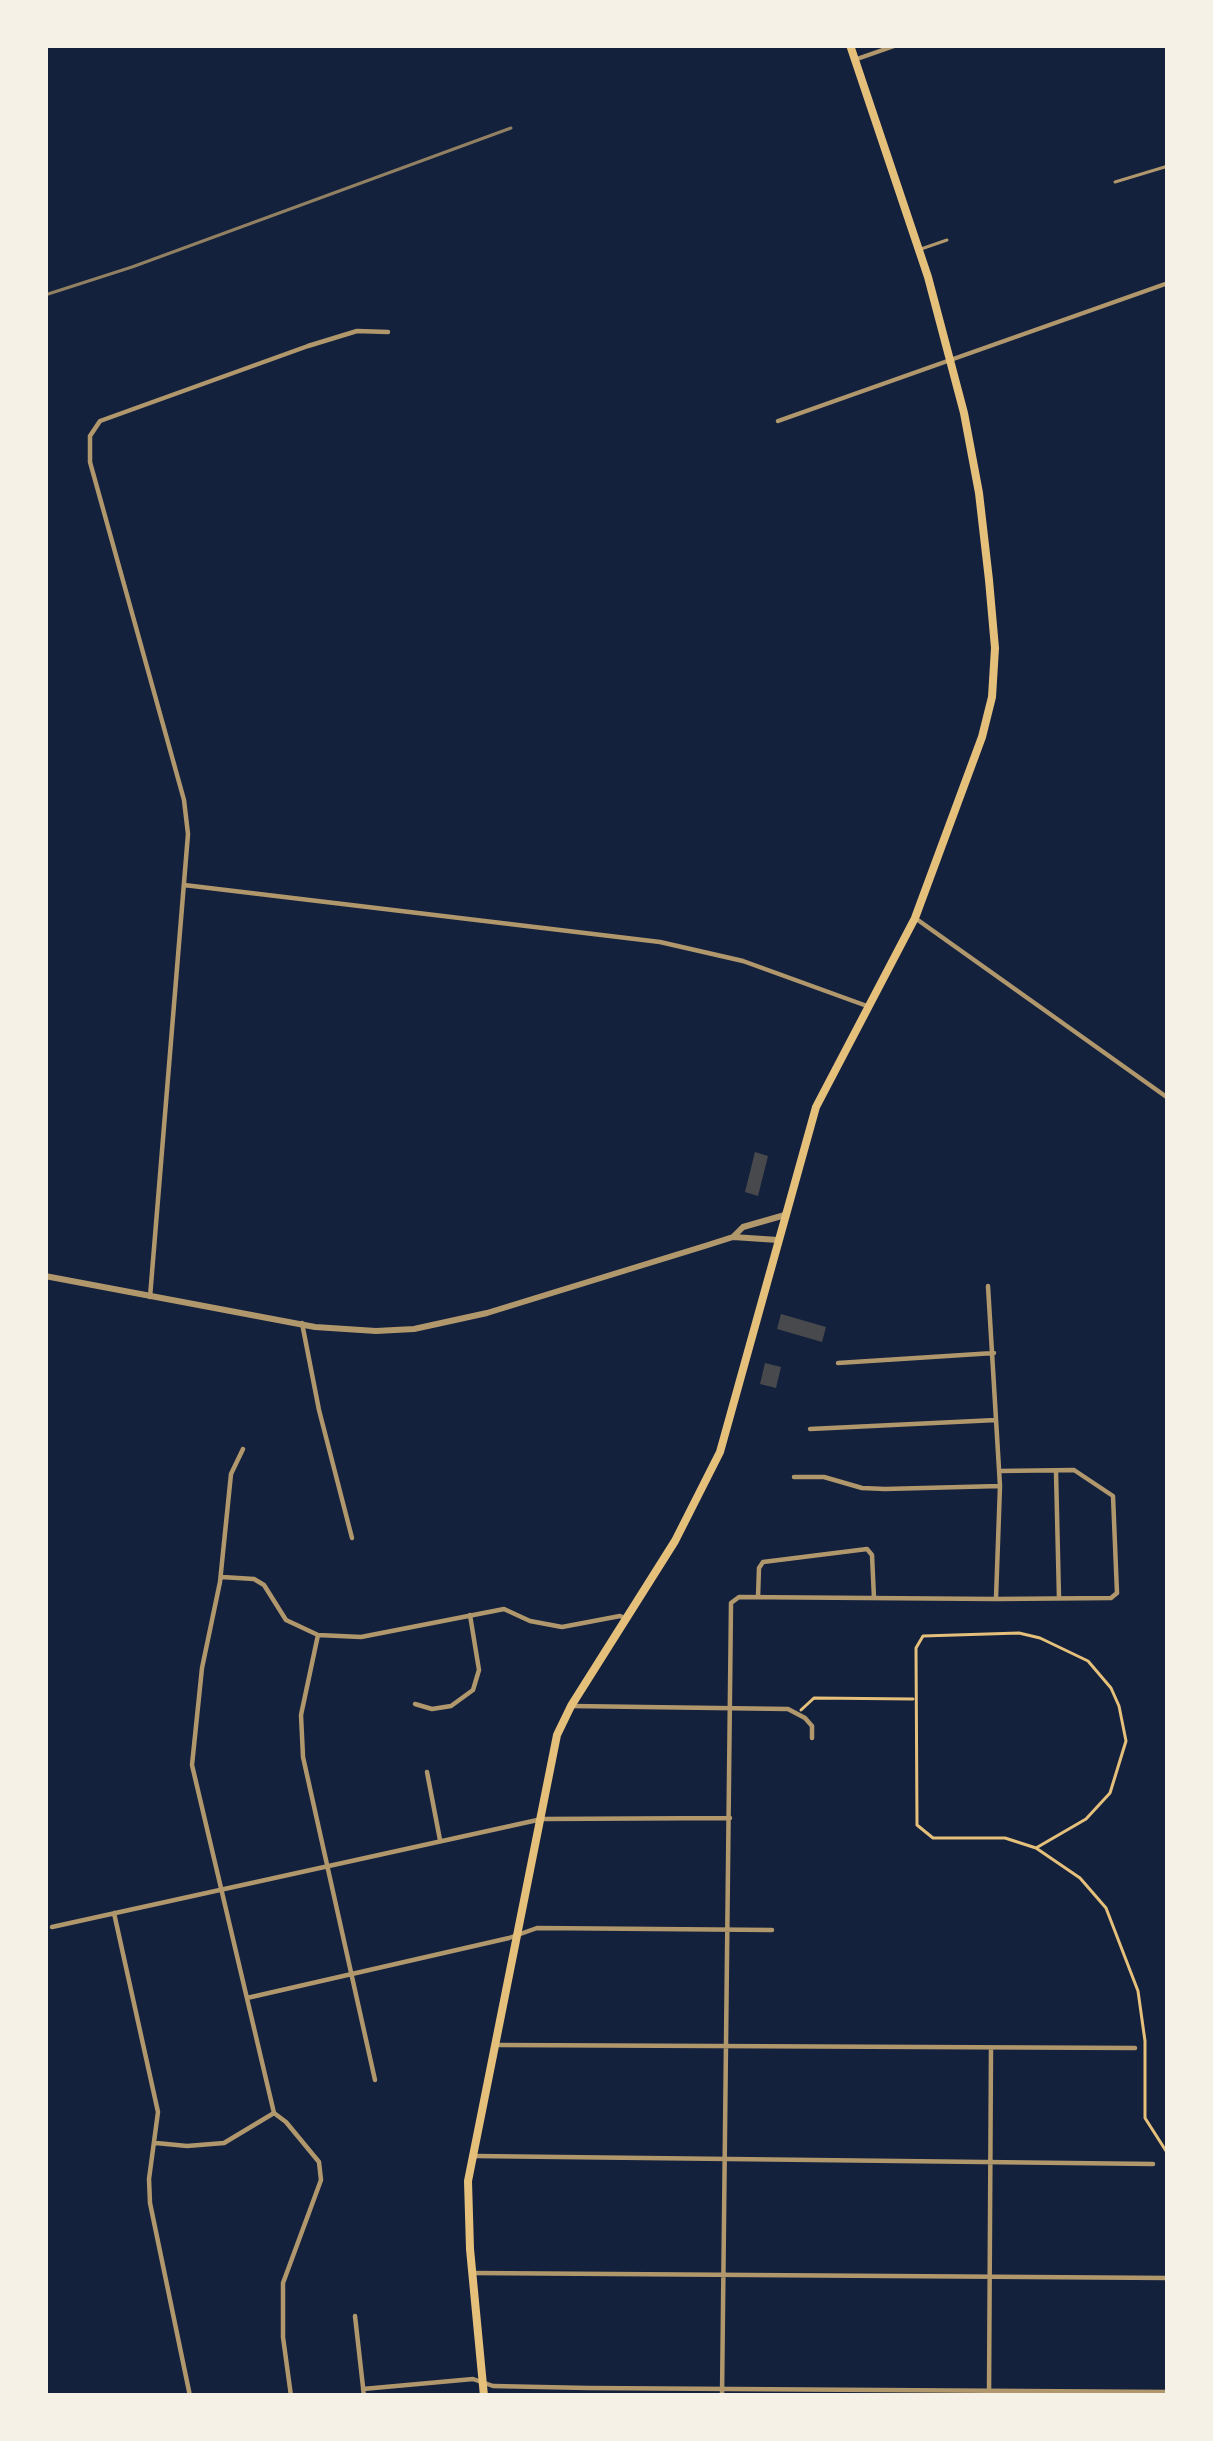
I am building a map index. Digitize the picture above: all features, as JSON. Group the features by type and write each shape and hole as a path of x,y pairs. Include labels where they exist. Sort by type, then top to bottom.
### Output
{"main road":[{"path":"484,2396 467,2202 472,2155 557,1736 694,1507 720,1452 816,1107 915,918 982,737 994,676 980,493 952,358 850,45"}],"street":[{"path":"854,60 897,45"},
{"path":"778,421 1168,284"},
{"path":"150,1297 188,834 184,800 89,462 90,436 100,421 308,346 357,331 388,332"},
{"path":"184,885 660,942 742,962 866,1006"},
{"path":"915,918 1168,1098"},
{"path":"733,1237 743,1227 785,1215"},
{"path":"45,1276 302,1323 376,1331 451,1323 733,1237 778,1240"},
{"path":"988,1286 1000,1486 996,1599"},
{"path":"302,1323 352,1538"},
{"path":"838,1363 994,1353"},
{"path":"810,1430 997,1420"},
{"path":"243,1449 232,1474 191,1744 192,1765 274,2113 314,2153 321,2180 283,2283 283,2337 291,2396"},
{"path":"1056,1470 1059,1598"},
{"path":"722,2392 730,1606 734,1598 758,1597 1111,1598 1117,1593 1113,1496 1074,1470 999,1471"},
{"path":"794,1477 824,1477 862,1488 1000,1486"},
{"path":"758,1597 763,1562 867,1550 872,1556 874,1599"},
{"path":"220,1576 264,1585 286,1620 318,1635 361,1637 504,1609 562,1628 620,1616 627,1619"},
{"path":"415,1705 451,1706 473,1690 479,1670 470,1615"},
{"path":"318,1635 301,1715 303,1757 375,2080"},
{"path":"571,1706 799,1712 812,1726 812,1738"},
{"path":"427,1772 440,1840"},
{"path":"52,1927 542,1819 730,1818"},
{"path":"114,1913 158,2112 150,2204 190,2396"},
{"path":"246,1998 537,1928 772,1930"},
{"path":"496,2045 1135,2048"},
{"path":"989,2394 991,2047"},
{"path":"154,2143 224,2143 274,2113"},
{"path":"472,2155 1153,2164"},
{"path":"473,2273 1168,2278"},
{"path":"356,2316 363,2392 466,2379 722,2392 1168,2392"}],"lane":[{"path":"1115,182 1168,166"},
{"path":"919,250 947,240"}],"path":[{"path":"1036,1848 1086,1820 1110,1793 1126,1741 1119,1706 1100,1673 1070,1650 1018,1633 923,1636 916,1648 915,1700 915,1816 921,1832 943,1838 1005,1838 1036,1848 1080,1878 1106,1908 1142,2012 1145,2118 1168,2154"},
{"path":"799,1712 814,1698 915,1700"}],"building":[{"path":"755,1152 768,1156 758,1196 745,1192"},
{"path":"781,1314 826,1327 822,1342 777,1329"},
{"path":"765,1363 781,1367 776,1388 760,1384"}],"railway":[{"path":"45,295 511,128"}]}
